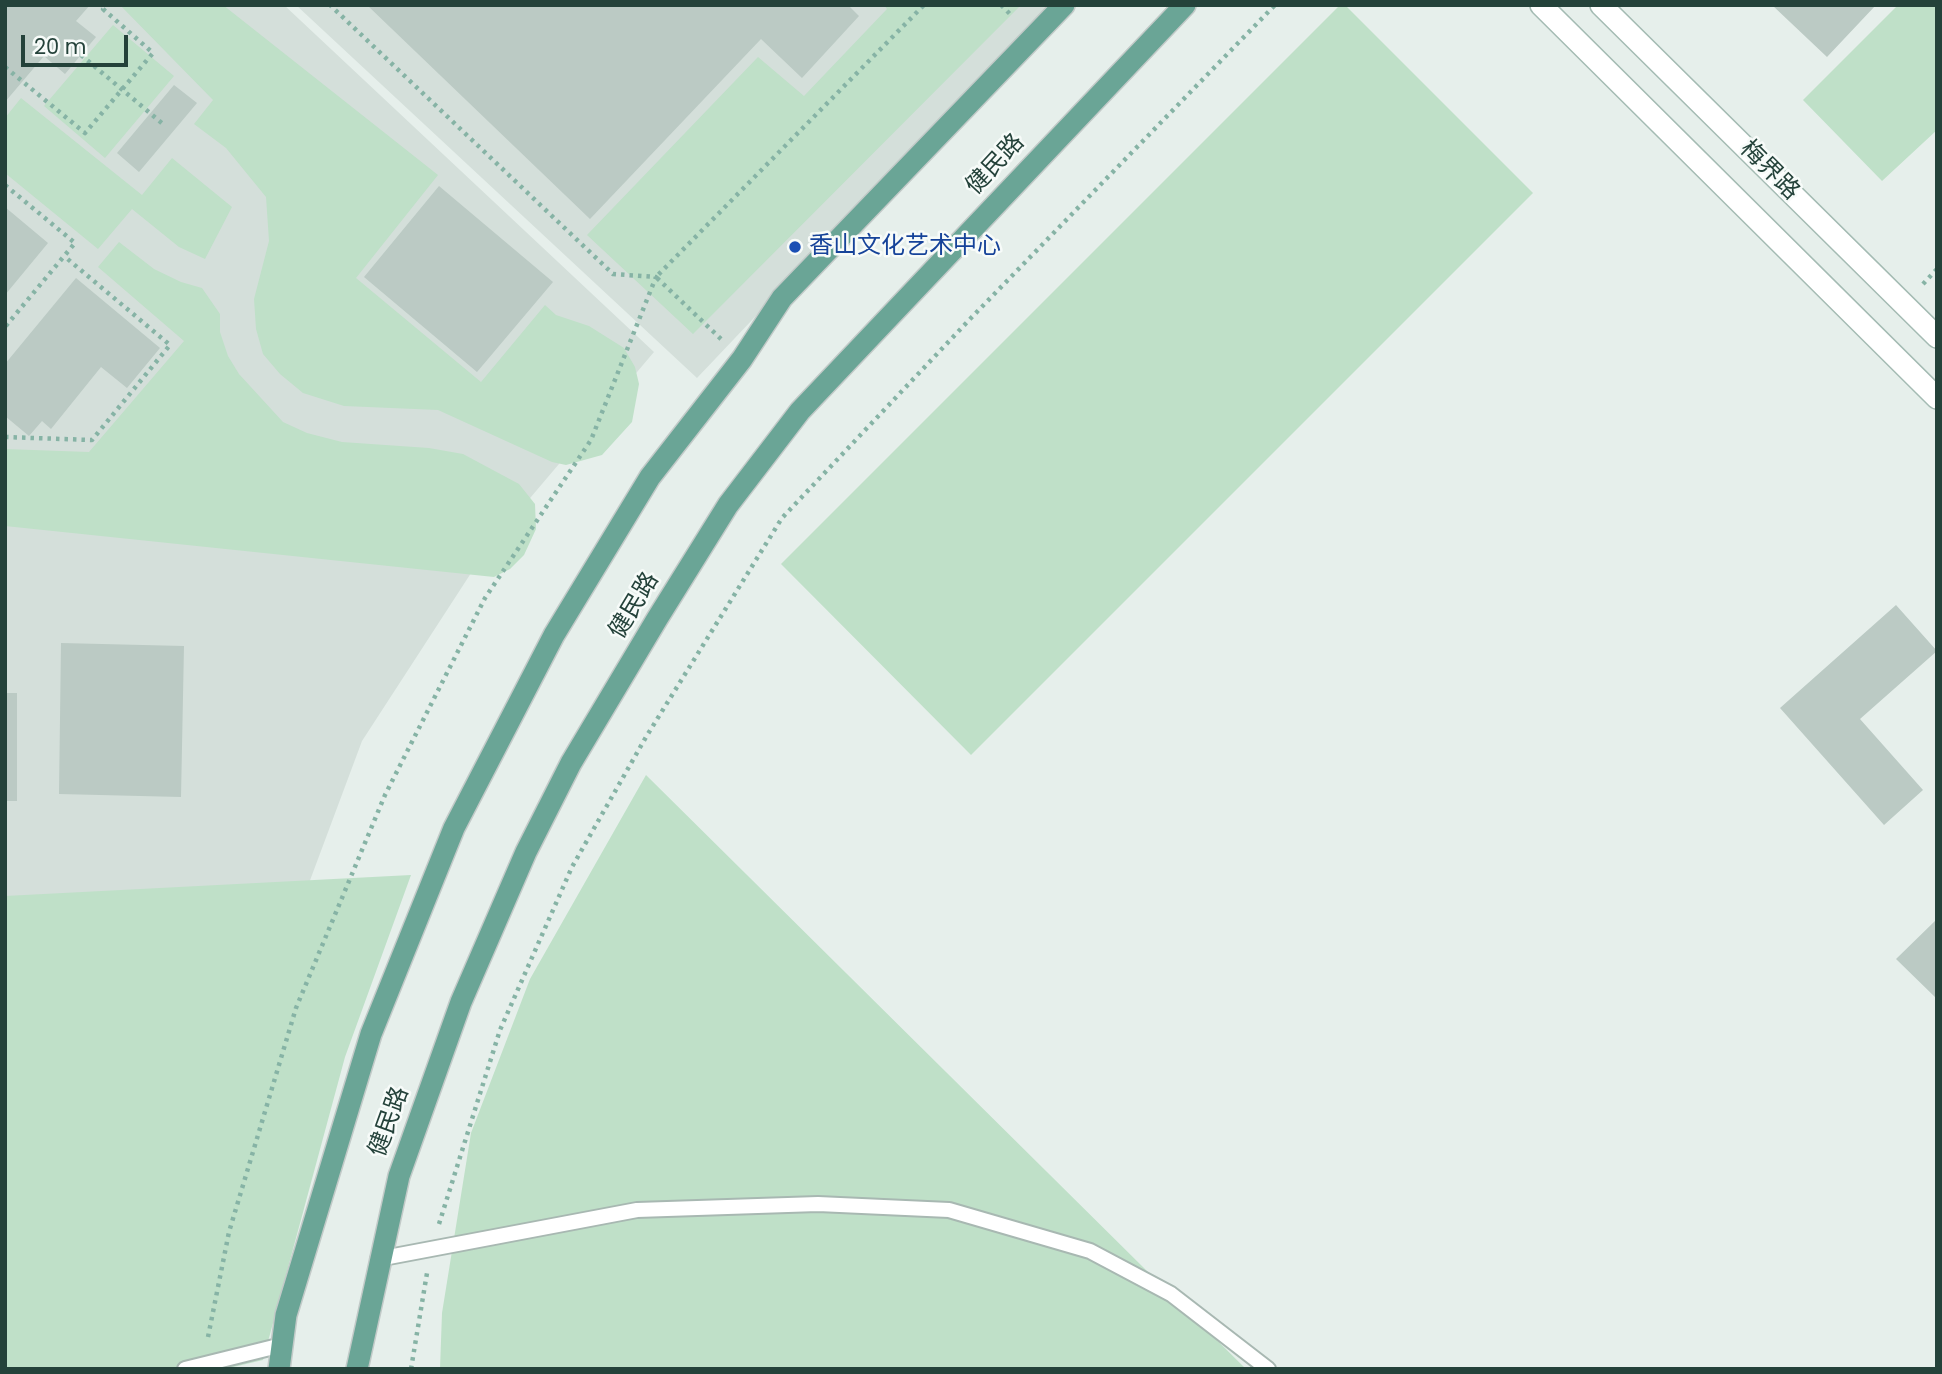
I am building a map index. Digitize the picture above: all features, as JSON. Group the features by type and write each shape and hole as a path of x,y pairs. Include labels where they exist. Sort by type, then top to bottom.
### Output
{"main road":[{"name":"健民路","path":"278,1369 286,1315 371,1034 454,828 554,635 650,477 742,359 782,298 1064,5"},
{"name":"健民路","path":"356,1369 378,1259 399,1176 461,1002 526,852 571,763 727,505 809,401 1185,5"},
{"path":"1541,5 1937,398"},
{"name":"梅界路","path":"1601,5 1937,337"}],"lane":[{"path":"378,1259 637,1210 818,1204 949,1210 1090,1251 1171,1294 1268,1369"},
{"path":"185,1369 282,1345"}],"path":[{"path":"5,67 85,133 153,53 103,9 106,5"},
{"path":"331,5 613,274 656,276 742,359"},
{"path":"202,1365 229,1232 301,995 385,795 485,598 591,440 656,276 925,5"},
{"path":"411,1369 431,1249 500,1030 572,867 646,737 782,518 971,318 1275,5"},
{"path":"81,55 163,124"},
{"path":"5,186 75,243 5,327"},
{"path":"5,437 92,440 170,345 64,256"}],"shaded area":[{"path":"5,5 284,5 654,352 486,550 362,741 262,1009 5,1369"},
{"name":"香山文化艺术中心","path":"296,5 1051,5 697,378"}],"green space":[{"path":"120,5 223,5 438,175 356,278 481,382 545,305 556,315 589,326 624,348 635,367 639,384 632,422 602,455 566,465 552,462 438,410 344,406 303,393 280,374 263,354 256,329 254,299 269,241 266,197 226,148 194,124 213,100"},
{"path":"884,5 1021,5 693,334 587,235 758,57 804,96 887,9"},
{"path":"1340,5 1345,5 1533,193 971,755 781,564"},
{"path":"1898,5 1937,5 1937,130 1882,181 1803,100"},
{"path":"113,25 174,76 105,158 44,106"},
{"path":"21,98 142,195 172,158 232,207 205,259 179,247 132,209 98,249 5,173 5,118"},
{"path":"119,242 154,269 181,282 202,288 220,314 220,332 228,356 239,374 283,422 307,433 342,442 429,448 463,454 519,484 535,504 536,529 524,555 510,569 494,577 5,526 5,449 89,452 184,341 98,267"},
{"path":"646,775 1246,1369 440,1369 442,1313 471,1133 530,979"},
{"path":"411,875 345,1057 263,1360 225,1369 5,1369 5,896"}],"building":[{"path":"5,5 90,5 76,21 96,37 65,74 44,56 5,102"},
{"path":"367,5 848,5 859,16 802,78 761,39 590,219"},
{"path":"1772,5 1876,5 1827,57"},
{"path":"174,85 197,103 139,172 117,153"},
{"path":"439,186 553,282 477,372 364,277"},
{"path":"5,207 48,243 5,295"},
{"path":"76,278 160,348 127,388 101,367 51,429 42,421 29,436 5,416 5,364"},
{"path":"1896,605 1937,651 1860,719 1923,790 1884,825 1780,708"},
{"path":"61,643 184,646 181,797 59,794"},
{"path":"5,693 17,693 17,801 5,801"},
{"path":"1937,919 1937,999 1896,959"}],"place":[{"name":"香山文化艺术中心","path":"795,247"}]}
